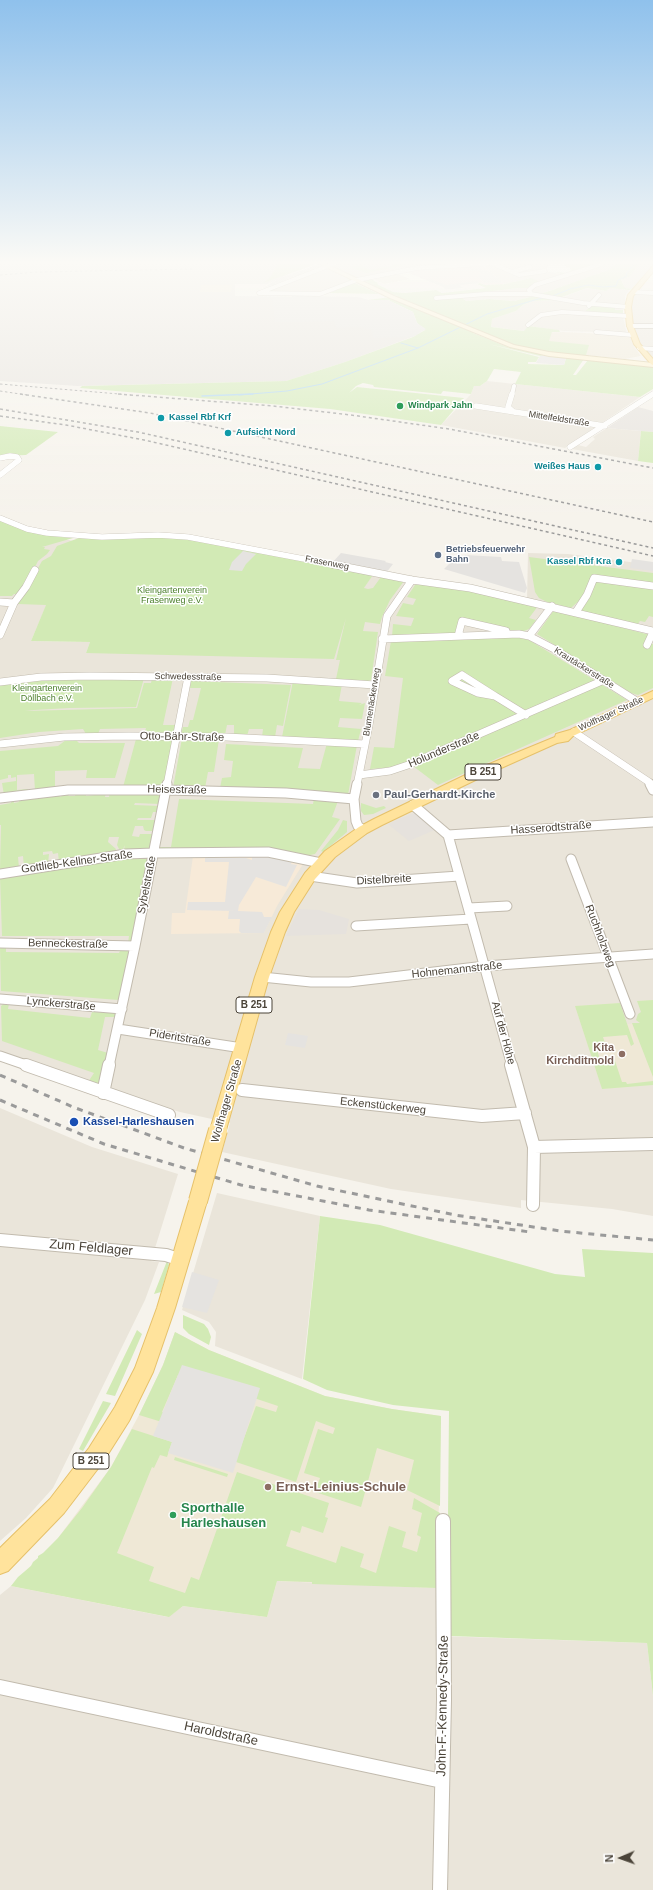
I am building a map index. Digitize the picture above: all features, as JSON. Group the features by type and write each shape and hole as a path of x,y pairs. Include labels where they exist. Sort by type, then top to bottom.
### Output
{"main road":[{"path":"525,349 537,352 653,364"},
{"path":"640,349 653,364"},
{"name":"Wolfhager Straße","path":"0,1563 57,1506 96,1455 122,1414 143,1372 181,1260 262,977 287,912 310,876 330,854 363,830 413,805 555,740 564,739 572,732 652,696"}],"street":[{"name":"Mittelfeldstraße","path":"514,386 508,408 514,412"},
{"path":"570,447 582,441 653,394"},
{"name":"Mittelfeldstraße","path":"476,406 605,426"},
{"path":"0,458 10,456 16,457 19,460 0,475"},
{"name":"Frasenweg","path":"0,518 27,529 47,533 102,537 158,535 188,537 412,580 470,588 552,606 653,631 647,644"},
{"path":"0,635 14,603 26,587 35,570"},
{"path":"576,612 587,595 594,578 653,586"},
{"name":"Blumenäckerweg","path":"363,830 358,826 356,821 354,799 365,744 382,639 387,616 412,580"},
{"path":"0,602 14,603"},
{"path":"529,636 552,606"},
{"name":"Krautäckerstraße","path":"458,636 462,621 529,636 554,649 638,702"},
{"name":"Krautäckerstraße","path":"382,639 519,634"},
{"path":"495,696 478,693 452,681 462,675 526,715"},
{"name":"Schwedesstraße","path":"0,682 68,676 297,679 375,684"},
{"name":"Sybelstraße","path":"103,1093 135,946 188,677"},
{"name":"Holunderstraße","path":"359,775 390,770 408,765 604,680"},
{"path":"572,732 649,782 653,790"},
{"name":"Otto-Bähr-Straße","path":"0,744 64,737 176,736 365,744"},
{"name":"Heisestraße","path":"0,798 68,790 166,790 279,793 354,799"},
{"path":"413,805 448,835"},
{"name":"Hasserodtstraße","path":"448,835 653,822"},
{"name":"Auf der Höhe","path":"448,835 534,1147"},
{"name":"Gottlieb-Kellner-Straße","path":"0,874 126,854 154,853 268,852 288,855 321,864"},
{"name":"Ruchholzweg","path":"571,859 630,1014"},
{"name":"Distelbreite","path":"310,876 357,883 459,876"},
{"path":"468,908 507,906"},
{"path":"356,926 472,919"},
{"name":"Benneckestraße","path":"0,943 135,946"},
{"name":"Hohnemannstraße","path":"262,977 311,982 349,982 485,966 653,954"},
{"name":"Lynckerstraße","path":"0,999 122,1009"},
{"name":"Pideritstraße","path":"118,1029 242,1048"},
{"path":"0,1056 169,1115"},
{"name":"Eckenstückerweg","path":"242,1090 482,1116 525,1113"},
{"path":"533,1205 532,1182 534,1147 653,1144"},
{"name":"Zum Feldlager","path":"0,1240 155,1254 181,1260"},
{"name":"John-F.-Kennedy-Straße","path":"440,1890 444,1700 443,1522"},
{"name":"Haroldstraße","path":"0,1687 442,1781"}],"shaded area":[{"path":"0,349 379,349 286,381 77,386 0,381"},
{"path":"548,349 636,349 641,356 625,359 550,352"},
{"path":"643,349 653,349 653,358"},
{"path":"543,355 556,358 566,358 564,365 536,363 540,356"},
{"path":"487,381 640,397 565,448 441,425 471,394 474,386 480,386"},
{"path":"638,407 653,411 653,432 607,428"},
{"path":"607,428 641,431 638,461 572,449 578,445 586,447 595,439 593,437"},
{"path":"64,539 74,541 31,641 90,642 86,653 347,612 374,573 527,601 528,553 568,554 653,565 653,1216 612,1209 521,1200 521,1208 391,1189 222,1152 230,1123 180,1112 99,1088 0,1052 0,586 16,543"},
{"path":"243,551 256,554 246,564 242,571 229,570 232,562"},
{"path":"341,553 386,561 385,562 393,564 386,573 332,563"},
{"path":"465,555 501,557 502,561 519,562 527,588 525,593 444,569 455,558"},
{"path":"632,559 653,562 653,571 630,568"},
{"path":"411,814 420,814 437,829 409,841 388,824"},
{"path":"264,855 303,864 277,906 264,933 171,934 172,913 185,913 193,856"},
{"path":"252,856 264,856 292,861 291,864 297,865 286,887 256,877 239,905 238,911 262,912 264,917 272,917 264,933 241,933 239,931 240,919 228,919 229,911 236,911 187,910 188,902 225,902 229,862 205,862 205,858 246,858 252,860"},
{"path":"299,909 319,910 349,919 346,934 286,936"},
{"name":"Kita Kirchditmold","path":"653,1000 653,1085 602,1089 575,1006 620,1003 627,1024 639,1023 637,1017 643,1016 637,1001"},
{"path":"288,1033 308,1036 305,1048 285,1045"},
{"path":"0,1108 92,1147 178,1174 151,1261 159,1262 145,1300 53,1488 26,1518 0,1541"},
{"path":"217,1193 320,1216 302,1379 215,1346 216,1332 209,1322 182,1310"},
{"path":"192,1272 219,1280 207,1313 182,1307"},
{"name":"Ernst-Leinius-Schule","path":"175,1332 209,1350 325,1396 392,1409 441,1416 437,1588 277,1581 267,1617 183,1606 169,1617 11,1586 58,1538 111,1467 139,1415 163,1365"},
{"path":"182,1365 260,1388 233,1473 168,1453 172,1442 153,1436"},
{"path":"277,1581 437,1588 437,1636 647,1643 653,1696 653,1890 0,1890 0,1595 11,1586 168,1617 183,1606 267,1617"}],"green space":[{"path":"380,349 509,349 539,357 536,362 528,362 528,364 564,365 566,358 564,357 584,359 573,375 576,375 588,360 651,366 653,368 653,389 640,397 515,384 521,372 494,369 487,381 480,386 474,386 471,394 443,391 441,394 374,387 373,385 363,383 356,386 349,393 357,387 464,398 441,425 330,409 80,388 82,386 286,381"},
{"path":"511,349 519,349 560,357 540,356"},
{"path":"531,349 588,349 586,355 589,355 588,356"},
{"path":"0,426 58,432 26,455 0,456"},
{"path":"641,431 653,432 653,463 638,461"},
{"path":"0,520 61,537 73,538 42,547 50,550 38,561 27,583 18,594 14,594 12,596 0,596"},
{"name":"Kleingartenverein Frasenweg e.V.","path":"154,537 187,539 373,575 364,588 368,589 373,588 381,577 404,581 390,600 380,624 365,622 363,631 378,632 371,680 336,679 340,660 336,660 346,618 334,659 86,653 90,642 31,641 46,605 18,604 42,561 51,556 57,546 79,538"},
{"path":"529,557 653,573 653,584 592,576 583,597 571,608 547,602 539,598 535,592"},
{"path":"596,582 653,588 653,617 649,616 645,622 640,621 637,625 583,612 581,610 591,595"},
{"path":"418,584 466,590 538,606 529,618 536,620 529,629 524,631 516,631 460,620 457,632 454,635 392,637 393,624 411,626 414,618 396,616 403,603 413,605 416,599 407,597 415,585"},
{"path":"554,610 650,635 646,643 653,644 653,688 638,695 631,693 537,634"},
{"path":"515,637 529,640 627,700 438,785 413,766 370,769 374,747 394,748 403,678 385,676 391,641"},
{"name":"Kleingartenverein Döllbach e.V.","path":"144,678 136,707 70,708 25,711 137,708 144,683 151,683 152,678 173,678 163,725 175,725 173,735 144,734 146,728 100,729 98,734 86,734 83,729 39,732 0,738 0,685 35,680"},
{"path":"191,681 291,685 283,726 277,725 275,737 262,737 263,729 249,729 247,736 234,735 234,725 227,725 225,735 181,734 183,727 188,727 190,720 193,720 201,688 190,688"},
{"path":"293,681 342,684 339,701 362,703 359,705 365,703 362,719 340,718 338,727 361,729 358,741 282,737"},
{"path":"182,738 219,739 214,772 208,772 205,788 173,788"},
{"path":"75,739 79,743 125,743 115,778 86,778 87,770 55,771 55,789 35,791 34,774 17,775 17,790 28,789 28,792 4,795 2,783 16,781 16,777 11,778 11,775 8,775 8,778 0,780 0,751 58,746 66,740"},
{"path":"136,739 172,740 164,785 160,788 123,787"},
{"path":"327,743 357,745 348,795 220,788 222,778 231,777 233,761 224,760 226,744 303,748 298,768 320,769"},
{"path":"66,792 72,792 68,796 75,796 76,793 80,792 80,795 82,795 82,792 86,792 86,796 95,795 95,792 106,792 105,797 109,797 110,792 162,793 160,804 135,803 134,805 160,806 159,812 153,812 151,818 138,818 137,820 158,820 155,831 146,831 144,830 143,826 135,826 132,836 139,837 140,834 155,834 152,847 149,849 124,849 125,845 123,849 119,849 117,845 119,837 109,837 108,842 116,849 115,853 59,862 58,853 53,854 52,851 43,852 43,855 49,854 48,864 24,867 23,856 18,857 19,868 0,870 0,805 11,803 11,799 13,798 14,803 19,802 19,797 27,796 28,799 39,796 39,798 43,798 44,794 44,798 51,797 51,794 60,793 59,796 61,797 63,793 63,796 65,796"},
{"path":"314,798 338,801 332,817 340,819 315,854 305,856 159,850 160,847 171,847 179,799 313,804"},
{"path":"361,803 376,808 384,806 386,808 373,814 364,815 361,811"},
{"path":"343,820 347,821 347,832 323,852 321,851 338,830"},
{"path":"128,858 148,858 131,943 128,943 129,936 2,936 0,877"},
{"path":"0,947 6,947 6,952 119,953 121,949 129,949 119,1000 1,991"},
{"path":"653,1000 653,1077 632,1023 640,1023 636,1020 638,1014 641,1012 637,1001"},
{"path":"620,1003 634,1044 631,1046 627,1035 603,1037 607,1049 597,1050 600,1059 611,1058 611,1055 613,1055 622,1082 626,1082 627,1084 653,1081 653,1085 602,1089 575,1006"},
{"path":"4,1004 9,1004 8,1009 90,1018 92,1012 116,1013 115,1017 105,1017 98,1050 108,1053 99,1085 88,1082 94,1073 2,1041 1,1006"},
{"path":"320,1216 380,1225 555,1274 585,1277 582,1249 653,1253 653,1696 647,1643 451,1636 448,1515 449,1411 393,1405 327,1390 303,1379"},
{"path":"167,1261 169,1265 161,1292 154,1294"},
{"path":"183,1315 204,1324 211,1337 209,1345 189,1334 183,1328"},
{"path":"137,1330 142,1334 115,1396 106,1394"},
{"path":"175,1332 209,1350 325,1396 392,1409 441,1416 440,1506 407,1490 414,1460 377,1448 361,1507 315,1492 320,1478 304,1473 318,1429 333,1434 335,1428 316,1421 296,1482 236,1462 231,1449 241,1446 256,1406 276,1412 278,1406 248,1396 178,1375 162,1412 172,1416 165,1423 139,1415 163,1365"},
{"path":"103,1401 111,1403 83,1451 79,1449"},
{"path":"132,1429 172,1442 167,1457 160,1455 154,1468 152,1467 117,1553 154,1567 149,1581 185,1593 191,1577 199,1580 237,1472 329,1503 325,1517 328,1518 323,1533 302,1526 300,1533 291,1530 286,1546 336,1563 341,1546 364,1554 360,1567 376,1573 389,1526 406,1532 402,1547 417,1552 421,1537 417,1535 422,1513 412,1509 414,1498 440,1513 437,1588 312,1584 312,1582 277,1581 267,1617 183,1606 169,1617 11,1586 18,1577 31,1566 38,1556 58,1538 82,1508 111,1467"},
{"path":"175,1457 228,1474 227,1477 174,1460"}],"waterway":[{"path":"249,394 287,391 322,384 415,349"},
{"path":"202,396 249,394"},
{"path":"239,395 249,394"}],"railway":[{"path":"0,384 131,395"},
{"path":"0,391 27,395"},
{"path":"20,394 150,413 653,522"},
{"path":"118,394 273,406 351,415 449,429 653,468"},
{"path":"0,409 138,432 653,548"},
{"path":"0,416 66,425 144,440 653,556"},
{"path":"0,1075 73,1107 184,1148 317,1186 455,1215 560,1231 653,1240"},
{"path":"0,1100 104,1144 241,1185 369,1210 530,1232"}],"place":[{"name":"Windpark Jahn","path":"400,406"},
{"name":"Kassel Rbf Krf","path":"161,418"},
{"name":"Aufsicht Nord","path":"228,433"},
{"name":"Weißes Haus","path":"598,467"},
{"name":"Betriebsfeuerwehr Bahn","path":"438,555"},
{"name":"Kassel Rbf Kra","path":"619,562"},
{"name":"Paul-Gerhardt-Kirche","path":"376,795"},
{"name":"Kita Kirchditmold","path":"622,1054"},
{"name":"Kassel-Harleshausen","path":"74,1122"},
{"name":"Ernst-Leinius-Schule","path":"268,1487"},
{"name":"Sporthalle Harleshausen","path":"173,1515"}]}
